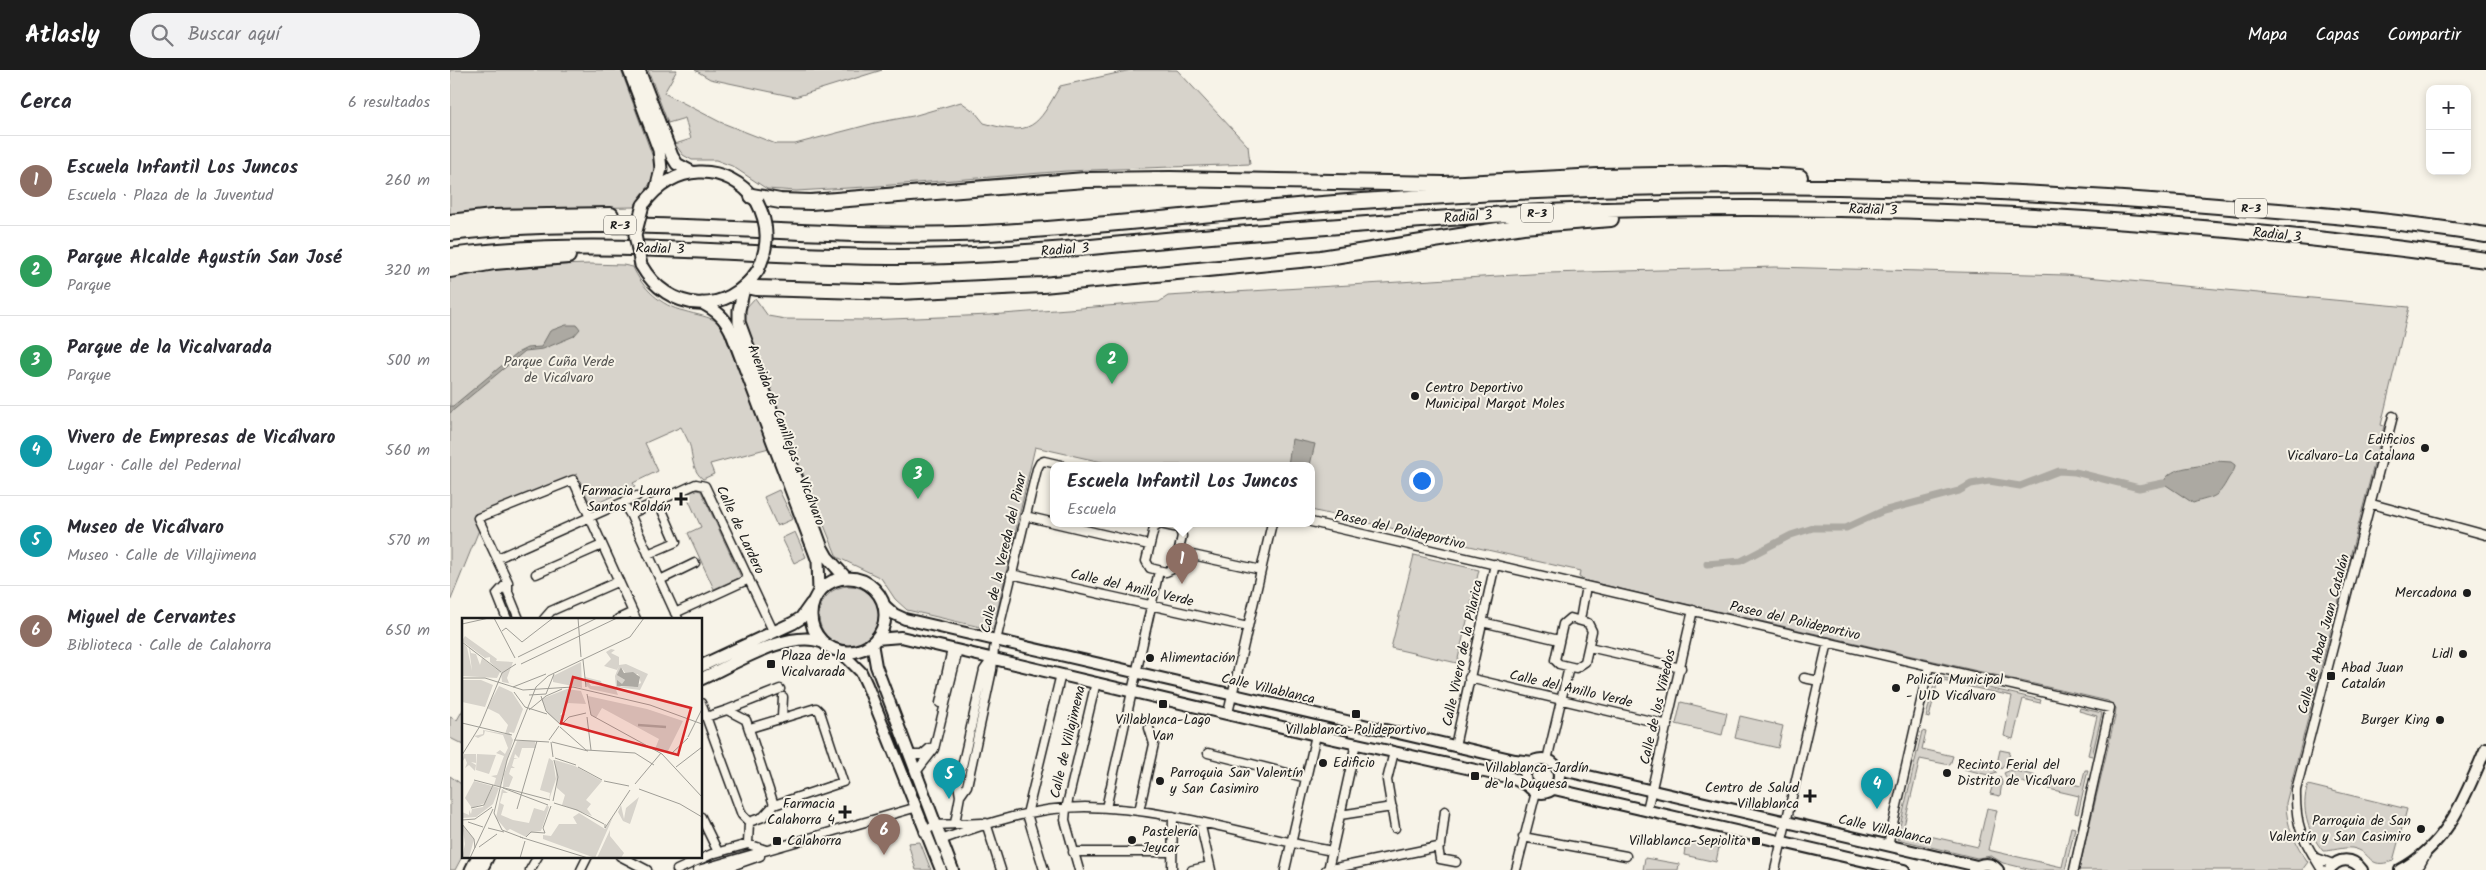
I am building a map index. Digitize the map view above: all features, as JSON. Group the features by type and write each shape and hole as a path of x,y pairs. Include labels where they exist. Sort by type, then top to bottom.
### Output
{"highway":[{"path":"754,199 811,202 1094,180 1170,179 1444,184 1598,176 1725,174 1946,182 2015,192"},
{"name":"Radial 3","path":"450,233 491,228 586,224 676,225 899,236 1002,232 1316,204 1599,189 1810,186 2015,192 2259,209 2418,224 2486,235"},
{"name":"Radial 3","path":"450,256 492,250 587,247 676,248 786,255 981,255 1328,227 1599,210 1810,208 1994,213 2129,221 2256,232 2486,260"},
{"path":"745,287 899,292 1003,287 1321,258 1523,226 1597,220 1894,210"},
{"path":"450,222 492,217 587,214 676,219 791,232"},
{"name":"R-3","path":"450,270 494,262 586,255 786,255"}],"main road":[{"path":"629,70 661,158 661,169 656,189"},
{"path":"639,70 672,156 677,164 692,172"},
{"path":"692,172 715,173 735,181 754,199 766,224 767,236 766,248 758,270 745,287 725,299 702,304 681,300 661,290 653,283 641,265 635,235 644,205 656,189 673,178 692,172"},
{"name":"Avenida de Canillejas a Vicálvaro","path":"745,287 739,310 739,322 822,548 827,557 846,578"},
{"name":"Avenida de Canillejas a Vicálvaro","path":"702,304 718,312 726,320 731,332 818,561 819,591"},
{"path":"702,666 797,621 819,591 836,580 846,578 865,582 880,596 884,605 884,623 874,641 876,666 953,870"},
{"path":"812,603 810,620 816,636 822,642"},
{"name":"Calle Villablanca","path":"884,605 894,614 905,618 1232,695 1516,760 1533,762"},
{"path":"841,652 857,651 874,641 901,637 1316,735 1512,778 1532,789 1545,793 1554,789 1904,870"},
{"path":"702,679 784,641 813,638 841,652 861,672 914,808 941,870"},
{"path":"2400,870 2426,853 2446,833 2457,815 2486,748"},
{"path":"1532,789 1526,772 1533,762 1547,760 1558,769 1559,780 1554,789"},
{"name":"Calle Villablanca","path":"1558,769 1651,792 1888,845 1975,868 1989,864 1998,870"},
{"path":"914,808 927,804"},
{"name":"Calle de Villajimena","path":"930,842 941,840"},
{"path":"471,870 477,858"},
{"path":"482,870 487,858"},
{"path":"2328,868 2338,861 2350,860 2362,870"}],"street":[{"name":"Calle de Abad Juan Catalán","path":"2328,868 2314,857 2300,832 2296,815 2296,790 2372,504 2393,416"},
{"name":"Calle de la Vereda del Pinar","path":"992,658 1037,469 1040,463 1050,462"},
{"path":"519,618 508,592 508,582 478,518 573,480 635,615 622,618"},
{"name":"Calle de Lardero","path":"630,514 696,484 705,486 774,633"},
{"path":"498,558 637,496"},
{"path":"648,554 676,542 658,501"},
{"path":"623,503 630,514 676,616 749,579"},
{"path":"2372,504 2486,535"},
{"path":"1025,516 1050,522"},
{"name":"Paseo del Polideportivo","path":"1315,523 2110,708 2074,870"},
{"path":"1070,527 1149,546"},
{"path":"1156,527 1149,546 1147,565 1159,571 1171,571 1175,568 1182,532 1176,527"},
{"path":"1228,713 1271,527"},
{"path":"536,574 602,545"},
{"path":"1179,552 1261,570"},
{"path":"660,580 695,563"},
{"name":"Calle Vivero de la Pilarica","path":"1455,746 1495,564"},
{"path":"1106,808 1134,691 1135,671 1159,571"},
{"name":"Calle del Anillo Verde","path":"1011,574 1248,627"},
{"path":"545,618 551,611 619,581"},
{"path":"507,618 497,594 508,582"},
{"path":"1580,620 1586,586"},
{"name":"Calle de los Viñedos","path":"1647,810 1693,610"},
{"path":"1566,620 1580,620 1591,626 1589,647 1581,666 1569,667 1555,660 1559,640 1566,620"},
{"path":"1482,622 1559,640"},
{"path":"1775,870 1828,642"},
{"path":"1589,647 1681,668"},
{"path":"910,755 922,755 930,750 955,650"},
{"path":"916,772 934,748 955,650"},
{"path":"955,823 960,796 958,784 986,666 992,658"},
{"path":"1888,845 1929,666"},
{"path":"1547,760 1569,667"},
{"path":"1044,870 1027,814 1060,674"},
{"name":"Calle del Anillo Verde","path":"1469,678 1668,725"},
{"path":"1804,678 1819,681"},
{"name":"Calle de Villajimena","path":"1079,870 1065,820 1096,682"},
{"path":"706,717 780,689"},
{"path":"782,717 783,697"},
{"path":"702,706 742,815 749,822 748,844"},
{"path":"749,822 763,817 774,805 843,782 816,708 750,728"},
{"path":"728,710 743,717 750,728 774,805"},
{"path":"1139,811 1154,744 1149,728"},
{"path":"1285,870 1316,735"},
{"path":"1356,743 1327,869 1438,847 1441,845 1445,811"},
{"path":"1394,752 1387,780 1395,828"},
{"path":"1208,753 1307,778"},
{"path":"1516,870 1532,789"},
{"path":"1340,815 1392,807"},
{"path":"698,870 914,808"},
{"name":"Calle de Villajimena","path":"941,840 986,823 1027,814 1066,809 1106,808 1174,816 1332,850"},
{"path":"1172,870 1174,816"},
{"path":"702,820 715,853"},
{"path":"1192,870 1210,868 1200,822"},
{"path":"986,823 1001,870"},
{"name":"Calle de Villajimena","path":"924,832 935,825 986,823"},
{"path":"1523,837 1626,856"},
{"path":"679,868 715,853 748,844 768,850"},
{"path":"1438,847 1440,859 1456,862"},
{"path":"720,870 758,857 768,850"},
{"path":"702,852 715,853"},
{"path":"1073,852 1172,852"},
{"path":"2414,870 2420,866 2426,853"},
{"path":"2314,857 2328,868"},
{"path":"2313,870 2314,857"},
{"path":"530,870 537,858"},
{"path":"581,870 587,858"},
{"path":"624,858 647,870"}],"green space":[{"path":"450,70 621,70 655,163 652,180 635,207 510,209 450,216"},
{"path":"648,70 677,70 664,93 720,122 776,144 795,144 875,123 913,116 961,102 975,112 984,123 1013,129 1023,128 1039,119 1060,86 1131,70 1177,70 1248,146 1250,164 1066,171 796,191 767,189 732,166 716,160 692,160 683,155 675,144 691,139 685,118 668,123"},
{"path":"695,70 882,70 795,97 710,79"},
{"name":"Parque Cuña Verde de Vicálvaro","path":"590,264 633,267 647,289 660,300 676,309 707,317 720,323 769,448 710,464 714,474 703,479 696,470 689,444 681,427 645,443 658,471 633,483 635,486 591,506 577,474 473,517 479,530 450,602 450,277 522,266"},
{"path":"1775,267 2065,275 2409,307 2381,425 2384,426 2286,803 2286,811 2292,834 2308,862 2302,870 2079,870 2115,717 2116,708 2108,701 1586,581 1579,577 1580,571 1315,511 1315,462 1102,462 1035,447 993,630 907,610 895,599 881,578 837,557 779,415 747,345 743,316 745,309 755,298 768,316 785,319 867,320 990,315 1159,302 1168,296 1548,273"},
{"path":"696,490 701,491 741,577 714,589 688,533 701,527 686,494"},
{"path":"779,490 793,519 777,526 764,497"},
{"path":"795,532 806,557 794,563 782,538"},
{"path":"1414,555 1479,570 1457,663 1391,648"},
{"path":"849,586 866,591 874,599 879,616 874,633 866,641 849,646 832,641 824,633 819,616 824,599 832,591"},
{"path":"1936,676 2041,700 2040,703 2023,699 2013,739 2004,736 2012,696 1938,680 1929,718 1926,717"},
{"path":"1681,702 1727,713 1722,735 1676,724"},
{"path":"2080,708 2102,713 2092,756 2088,755 2097,716 2079,711"},
{"path":"462,711 462,744 450,738 450,717 457,720"},
{"path":"1740,716 1783,726 1778,748 1735,738"},
{"path":"1922,731 1926,732 1922,749 1953,756 1950,765 1920,759 1903,830 1978,847 1987,808 1997,810 1988,850 2062,867 2071,827 2075,828 2065,870 2032,870 2003,863 1991,856 1977,858 1897,839"},
{"path":"2000,750 2010,752 2008,761 2001,769 1998,759"},
{"path":"1966,759 1986,763 1997,772 1988,775 1964,769"},
{"path":"2011,770 2037,776 2035,786 2006,777 2004,773"},
{"path":"2085,770 2088,770 2078,814 2075,813 2079,796 2049,789 2052,779 2081,786"},
{"path":"450,776 462,785 462,857 455,870 450,870"},
{"path":"2000,776 2002,782 2000,796 1990,794 1994,781"},
{"path":"2308,785 2407,809 2393,861 2384,863 2374,862 2364,853 2352,848 2323,851 2313,836 2307,820 2305,802"},
{"path":"1686,841 1719,847 1716,862 1684,855"},
{"path":"920,842 931,870 916,870 908,843"},
{"path":"1645,858 1679,864 1678,870 1643,870"}],"shaded area":[{"path":"566,325 577,325 580,329 574,336 543,349 525,351 450,413 450,406 453,406 517,353 527,348 541,347 550,331"},
{"path":"1292,439 1315,444 1311,462 1288,462"},
{"path":"2216,461 2231,462 2235,465 2234,471 2221,491 2214,496 2193,503 2163,483 2173,472"}],"waterway":[{"path":"1707,564 1741,561 1791,535 1813,528 1846,528 1883,511 1959,491 1971,484 1989,481 2020,486 2059,471 2075,472 2139,488 2163,483"}],"place":[{"name":"Parque Alcalde Agustín San José","path":"1112,384"},
{"name":"Centro Deportivo Municipal Margot Moles","path":"1415,396"},
{"name":"Edificios Vicálvaro-La Catalana","path":"2425,448"},
{"name":"Farmacia Laura Santos Roldán","path":"681,499"},
{"name":"Parque de la Vicalvarada","path":"918,499"},
{"name":"Escuela Infantil Los Juncos","path":"1182,584"},
{"name":"Mercadona","path":"2467,593"},
{"name":"Lidl","path":"2463,654"},
{"name":"Alimentación","path":"1150,658"},
{"name":"Plaza de la Vicalvarada","path":"771,664"},
{"name":"Abad Juan Catalán","path":"2331,676"},
{"name":"Policía Municipal - UID Vicálvaro","path":"1896,688"},
{"name":"Villablanca-Lago Van","path":"1163,704"},
{"name":"Villablanca-Polideportivo","path":"1356,714"},
{"name":"Burger King","path":"2440,720"},
{"name":"Edificio","path":"1323,763"},
{"name":"Recinto Ferial del Distrito de Vicálvaro","path":"1947,773"},
{"name":"Villablanca-Jardín de la Duquesa","path":"1475,776"},
{"name":"Parroquia San Valentín y San Casimiro","path":"1160,781"},
{"name":"Centro de Salud Villablanca","path":"1810,796"},
{"name":"Museo de Vicálvaro","path":"949,799"},
{"name":"Vivero de Empresas de Vicálvaro","path":"1877,809"},
{"name":"Farmacia Calahorra 4","path":"845,812"},
{"name":"Parroquia de San Valentín y San Casimiro","path":"2421,829"},
{"name":"Pastelería Jeycar","path":"1132,840"},
{"name":"Calahorra","path":"777,841"},
{"name":"Villablanca-Sepiolita","path":"1756,841"},
{"name":"Miguel de Cervantes","path":"884,855"}]}
